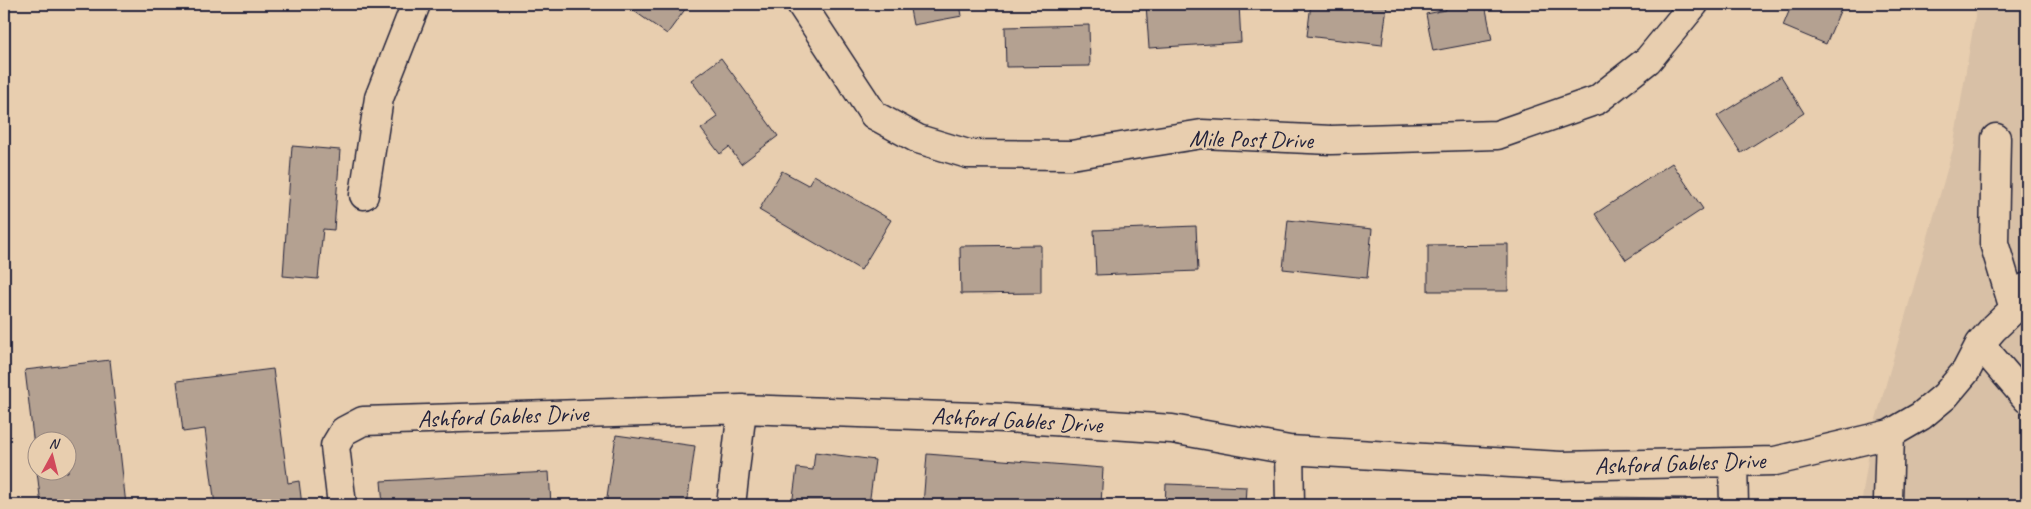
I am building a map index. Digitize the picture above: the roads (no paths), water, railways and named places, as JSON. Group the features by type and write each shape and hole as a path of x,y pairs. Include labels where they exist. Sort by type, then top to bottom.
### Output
{"street":[{"path":"364,195 379,98 416,4"},
{"name":"Mile Post Drive","path":"801,4 874,116 918,139 968,154 1071,155 1202,134 1331,140 1496,135 1597,100 1648,60 1694,4"},
{"path":"1996,138 1994,243 2023,302"},
{"name":"Ashford Gables Drive","path":"342,505 335,446 344,431 363,421 742,409 1005,418 1172,429 1289,450 1561,466 1775,461 1890,434 1921,416 1945,396 1966,371 1980,344 1993,329 2023,302"},
{"path":"1980,344 2027,399"},
{"path":"731,505 742,409"},
{"path":"1888,500 1890,434"},
{"path":"1289,450 1290,505"},
{"path":"1733,462 1734,505"}]}
